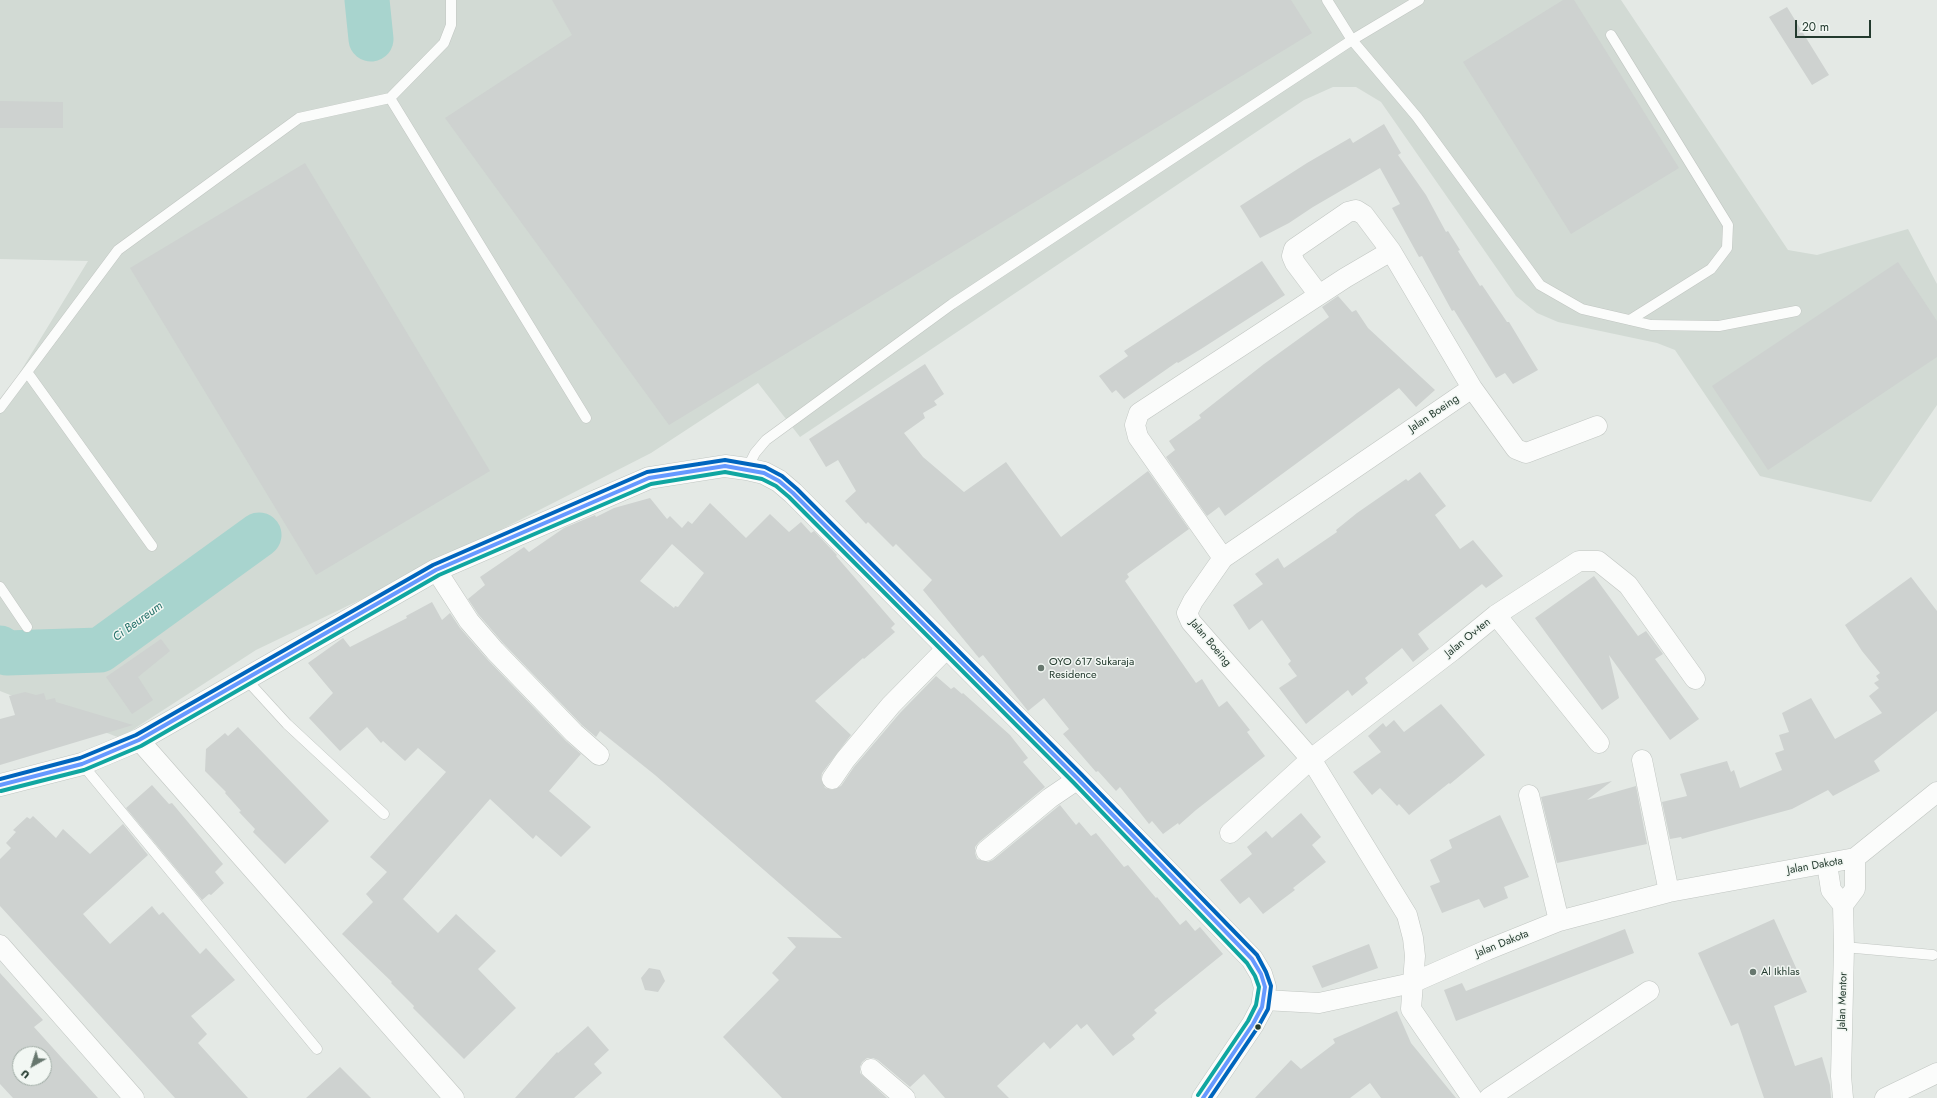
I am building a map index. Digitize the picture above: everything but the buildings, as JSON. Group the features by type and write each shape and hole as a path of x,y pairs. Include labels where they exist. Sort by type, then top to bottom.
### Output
{"main road":[{"path":"0,785 82,764 139,740 436,570 649,478 725,466 764,473 779,481 792,493 948,647 1252,959 1263,980 1264,1000 1262,1007 1253,1024 1203,1098"}],"street":[{"path":"1319,295 1295,263 1292,256 1294,249 1348,212 1356,210 1364,215 1391,251 1472,388 1509,442 1516,449 1526,453 1597,426"},
{"path":"1223,558 1138,438 1134,425 1139,413 1319,295 1391,251"},
{"name":"Jalan Boeing","path":"1472,388 1223,558 1193,601 1187,613 1191,622 1311,759 1407,915 1413,938 1414,956 1411,1009 1472,1098"},
{"name":"Jalan Ov-ten","path":"1230,833 1311,759 1452,652 1496,615 1580,561 1598,561 1628,585 1695,679"},
{"path":"436,570 469,621 495,651 574,733 599,755"},
{"path":"1496,615 1599,743"},
{"path":"832,779 845,760 892,705 948,647"},
{"path":"139,740 454,1098"},
{"path":"1642,760 1670,892"},
{"path":"986,851 1050,798 1078,779"},
{"path":"1827,864 1831,890 1843,905 1855,889 1855,858 1937,792"},
{"path":"1529,796 1559,921"},
{"name":"Jalan Dakota","path":"1264,1000 1319,1003 1412,983 1487,950 1559,921 1670,892 1855,858"},
{"name":"Jalan Mentor","path":"1843,905 1844,947 1841,1076 1843,1098"},
{"path":"0,945 134,1098"},
{"path":"1489,1098 1649,991"},
{"path":"871,1069 904,1098"},
{"path":"1885,1098 1937,1073"}],"lane":[{"path":"0,408 118,250 299,118 390,98 444,43 451,25 451,0"},
{"path":"1327,0 1352,40 1417,117 1540,285 1582,309 1652,325 1719,326 1796,311"},
{"path":"747,469 755,453 766,440 952,304 1352,40 1419,0"},
{"path":"1611,35 1728,225 1727,248 1711,269 1630,320"},
{"path":"390,98 586,418"},
{"path":"27,372 152,546"},
{"path":"0,587 27,627"},
{"path":"245,678 293,729 384,814"},
{"path":"82,764 317,1049"},
{"path":"1844,947 1933,955"}],"shaded area":[{"path":"0,0 1621,0 1788,250 1817,255 1908,229 1937,284 1937,405 1871,502 1760,476 1675,350 1657,343 1558,322 1537,313 1516,296 1381,102 1356,87 1333,87 1304,100 800,437 758,383 651,453 412,575 256,650 120,738 0,691 0,405 88,261 0,259"}],"waterway":[{"name":"Ci Beureum","path":"367,0 371,39"},
{"name":"Ci Beureum","path":"0,648 7,653 100,650 259,535"}],"transit line":[{"path":"0,779 80,758 136,735 433,565 647,472 725,460 765,467 782,476 797,489 1082,775 1257,955 1266,972 1271,986 1268,1009 1258,1027 1210,1098"},
{"path":"0,785 82,764 139,740 436,570 649,478 725,466 764,473 779,481 793,493 1078,779 1252,959 1261,974 1265,987 1262,1007 1253,1024 1203,1098"},
{"path":"1,791 84,770 141,746 439,575 651,484 725,472 762,479 776,486 789,497 1074,783 1247,963 1255,976 1259,987 1256,1005 1248,1021 1198,1095"}],"place":[{"name":"OYO 617 Sukaraja Residence","path":"1041,668"},
{"name":"Al Ikhlas","path":"1753,972"}]}
